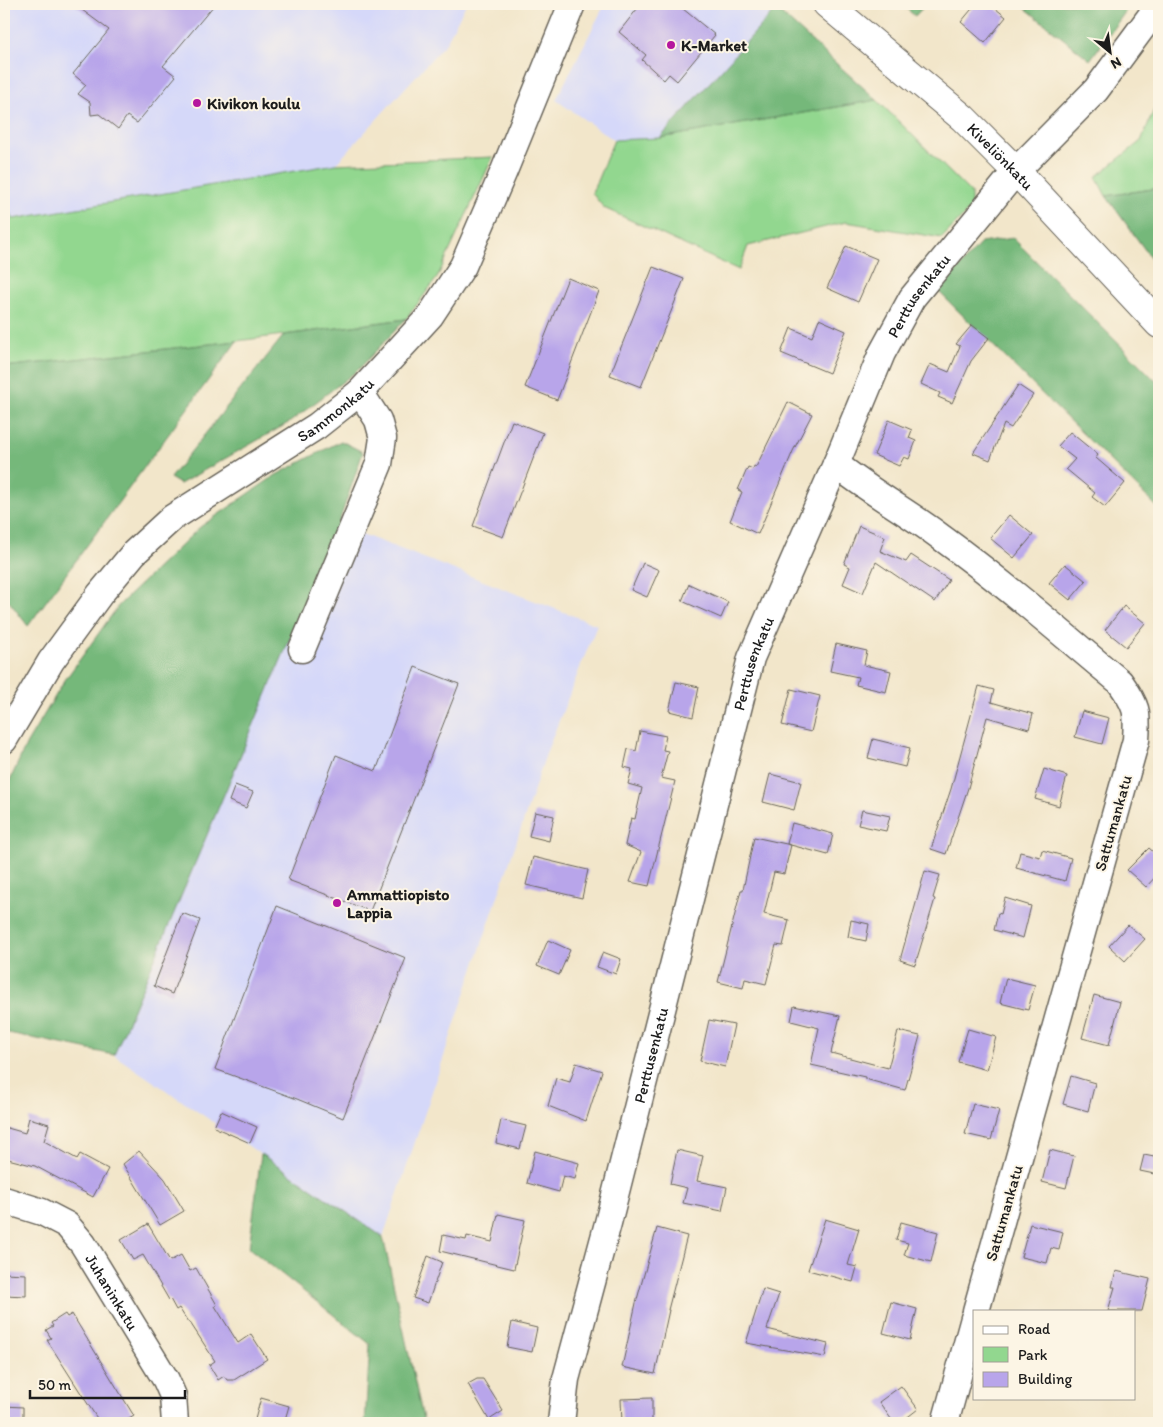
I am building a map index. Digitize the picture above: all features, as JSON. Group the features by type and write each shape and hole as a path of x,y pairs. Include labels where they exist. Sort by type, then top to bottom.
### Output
{"main road":[{"name":"Kiveliönkatu","path":"827,4 963,118 1016,171 1159,324"}],"street":[{"name":"Sammonkatu","path":"4,740 51,661 100,594 134,553 172,518 316,426 360,392 430,316 462,266 504,171 572,4"},
{"name":"Perttusenkatu","path":"561,1423 566,1379 608,1223 751,658 836,464 882,353 912,298 1016,171 1096,90 1138,36 1159,5"},
{"path":"302,649 379,464 383,438 378,420 360,392"},
{"name":"Sattumankatu","path":"836,464 858,482 930,529 1001,582 1120,682 1132,700 1138,714 1136,740 976,1310"},
{"name":"Juhaninkatu","path":"4,1200 42,1212 67,1225 83,1244 166,1380 173,1396 175,1423"},
{"path":"945,1423 973,1322"}],"shaded area":[{"name":"Kivikon koulu","path":"4,4 466,4 446,43 336,164 13,219 4,203"},
{"path":"605,4 769,4 776,9 660,138 614,140 556,100"},
{"name":"Ammattiopisto Lappia","path":"338,525 597,625 547,751 383,1237 114,1055"}],"green space":[{"path":"901,4 926,4 915,16"},
{"path":"1020,4 1131,4 1090,60"},
{"path":"776,9 877,100 660,138"},
{"path":"1159,98 1159,188 1106,196 1096,177 1141,141"},
{"path":"877,100 971,193 971,208 942,238 846,222 748,246 739,270 604,208 592,193 614,140 660,138"},
{"path":"493,157 437,278 406,319 237,341 4,367 4,203 13,219 336,164"},
{"path":"1159,188 1159,262 1156,265 1106,196"},
{"path":"1013,238 1159,384 1159,509 938,291 981,243"},
{"path":"406,319 358,370 290,422 180,484 170,478 284,335"},
{"path":"237,341 28,626 4,595 4,367"},
{"path":"341,441 363,452 338,525 114,1055 4,1032 4,793 27,743 65,680 119,605 200,527 276,475"},
{"path":"261,1154 383,1237 424,1423 365,1423 370,1344 249,1248"}],"building":[{"path":"74,4 215,4 163,66 176,76 137,123 127,116 118,129 99,114 91,115 90,102 78,94 86,85 73,74 109,30"},
{"name":"K-Market","path":"641,4 677,4 715,35 677,81 669,74 664,80 642,60 646,55 619,32"},
{"path":"976,4 990,4 1006,17 985,43 961,22"},
{"path":"846,246 877,259 858,302 827,288"},
{"path":"653,267 684,279 641,387 610,375"},
{"path":"568,278 599,291 557,400 525,387"},
{"path":"819,319 846,331 829,373 781,353 791,328 812,337"},
{"path":"972,325 989,338 971,361 952,403 938,397 940,393 921,384 930,364 949,372 960,346 956,344"},
{"path":"1018,385 1033,395 1011,428 1004,424 990,460 973,453"},
{"path":"788,402 812,414 793,451 758,534 730,521 742,492 738,490 748,467 753,469 754,466 756,467"},
{"path":"889,420 912,430 909,438 916,441 909,459 904,457 899,466 874,455"},
{"path":"512,421 543,433 503,537 473,526"},
{"path":"1070,432 1098,455 1096,458 1125,483 1105,507 1092,497 1095,493 1066,469 1075,459 1058,446"},
{"path":"1009,515 1033,535 1014,558 990,538"},
{"path":"859,526 885,537 880,551 906,562 911,555 949,580 935,602 876,562 863,593 843,584 850,567 844,564"},
{"path":"643,563 659,570 647,597 631,590"},
{"path":"1065,564 1086,581 1070,600 1049,583"},
{"path":"689,584 728,602 721,618 682,601"},
{"path":"1124,606 1145,623 1126,647 1105,630"},
{"path":"836,644 867,651 864,665 891,671 886,692 856,685 858,677 830,671"},
{"path":"415,667 459,684 370,911 288,880 336,755 376,771"},
{"path":"676,682 699,687 693,717 669,711"},
{"path":"979,686 994,690 991,702 1033,714 1029,729 987,717 968,788 946,854 931,849 951,789"},
{"path":"791,689 820,696 811,732 782,725"},
{"path":"1082,711 1109,718 1102,744 1075,737"},
{"path":"640,731 666,736 663,750 668,751 661,778 675,781 649,886 630,882 641,852 625,845 631,818 635,819 642,788 628,784 632,769 624,767 628,749 636,751"},
{"path":"873,739 910,748 905,767 868,758"},
{"path":"1044,769 1067,776 1059,806 1035,799"},
{"path":"770,774 801,782 794,810 763,802"},
{"path":"235,785 253,792 246,808 229,801"},
{"path":"862,810 890,816 886,831 858,825"},
{"path":"535,812 554,816 549,841 529,836"},
{"path":"792,823 833,834 828,855 787,844"},
{"path":"754,837 791,845 784,874 774,872 764,914 789,920 783,946 776,945 766,984 745,979 743,988 718,982 741,890 743,890"},
{"path":"1149,848 1159,857 1159,873 1146,887 1127,870"},
{"path":"1042,850 1071,858 1065,881 1016,868 1020,852 1040,857"},
{"path":"533,857 588,870 582,898 526,885"},
{"path":"925,871 940,875 933,898 935,899 915,965 900,960"},
{"path":"1005,898 1031,906 1023,938 994,930 998,913 1001,914"},
{"path":"277,906 406,958 343,1118 215,1069"},
{"path":"182,913 200,920 172,994 154,986"},
{"path":"851,920 869,924 866,941 848,937"},
{"path":"1128,925 1145,939 1125,961 1109,946"},
{"path":"548,940 570,950 559,975 537,966"},
{"path":"603,952 621,959 616,974 597,967"},
{"path":"1006,978 1035,985 1028,1010 1000,1003"},
{"path":"1094,995 1120,1002 1109,1045 1082,1038"},
{"path":"794,1006 840,1016 831,1053 888,1068 898,1031 920,1036 905,1090 865,1079 865,1077 811,1065 819,1028 791,1021"},
{"path":"709,1020 734,1025 725,1067 700,1061"},
{"path":"968,1029 996,1037 987,1070 958,1062"},
{"path":"576,1063 602,1071 586,1121 548,1106 556,1078 570,1082"},
{"path":"1071,1076 1095,1083 1088,1111 1063,1104"},
{"path":"973,1104 999,1110 991,1140 965,1134"},
{"path":"221,1111 257,1127 250,1143 214,1127"},
{"path":"29,1118 49,1124 44,1141 77,1159 80,1154 108,1169 93,1197 35,1166 4,1158 4,1127 25,1133"},
{"path":"501,1120 526,1126 520,1149 496,1143"},
{"path":"677,1150 703,1156 697,1181 727,1187 722,1211 683,1203 687,1188 670,1184"},
{"path":"1050,1150 1074,1156 1066,1188 1042,1182"},
{"path":"139,1151 165,1179 184,1211 160,1225 123,1164"},
{"path":"535,1151 579,1163 575,1179 563,1176 559,1192 527,1183"},
{"path":"1144,1155 1159,1158 1159,1175 1140,1171"},
{"path":"498,1214 525,1220 514,1269 440,1251 443,1235 466,1240 467,1236 492,1242"},
{"path":"825,1219 859,1229 848,1265 857,1267 853,1282 808,1270"},
{"path":"901,1222 938,1232 931,1262 904,1255 908,1243 896,1240"},
{"path":"148,1224 170,1261 181,1255 190,1271 196,1268 217,1305 215,1306 238,1343 251,1334 267,1359 234,1380 227,1380 224,1376 218,1380 209,1365 215,1361 189,1321 179,1308 176,1310 169,1300 143,1255 133,1260 121,1240"},
{"path":"1030,1224 1063,1232 1059,1250 1051,1248 1047,1263 1021,1257"},
{"path":"657,1228 687,1236 668,1310 655,1374 622,1367 636,1303"},
{"path":"428,1256 442,1262 428,1303 413,1298"},
{"path":"1116,1271 1150,1279 1142,1311 1108,1310 1115,1287 1112,1287"},
{"path":"4,1273 26,1274 26,1296 4,1295"},
{"path":"763,1289 779,1294 767,1329 828,1344 825,1357 746,1343"},
{"path":"891,1302 917,1309 910,1340 883,1333"},
{"path":"65,1314 67,1317 72,1314 134,1416 122,1423 100,1423 47,1340 51,1338 46,1330 53,1326 51,1323"},
{"path":"512,1322 537,1328 532,1352 507,1347"},
{"path":"477,1379 483,1379 503,1411 489,1420 468,1384"},
{"path":"901,1386 918,1409 900,1423 894,1423 879,1402"},
{"path":"261,1398 289,1406 284,1423 254,1423"},
{"path":"652,1398 652,1423 622,1423 621,1399"},
{"path":"4,1406 23,1407 23,1423 4,1423"}],"place":[{"name":"K-Market","path":"671,45"},
{"name":"Kivikon koulu","path":"197,103"},
{"name":"Ammattiopisto Lappia","path":"337,903"}]}
